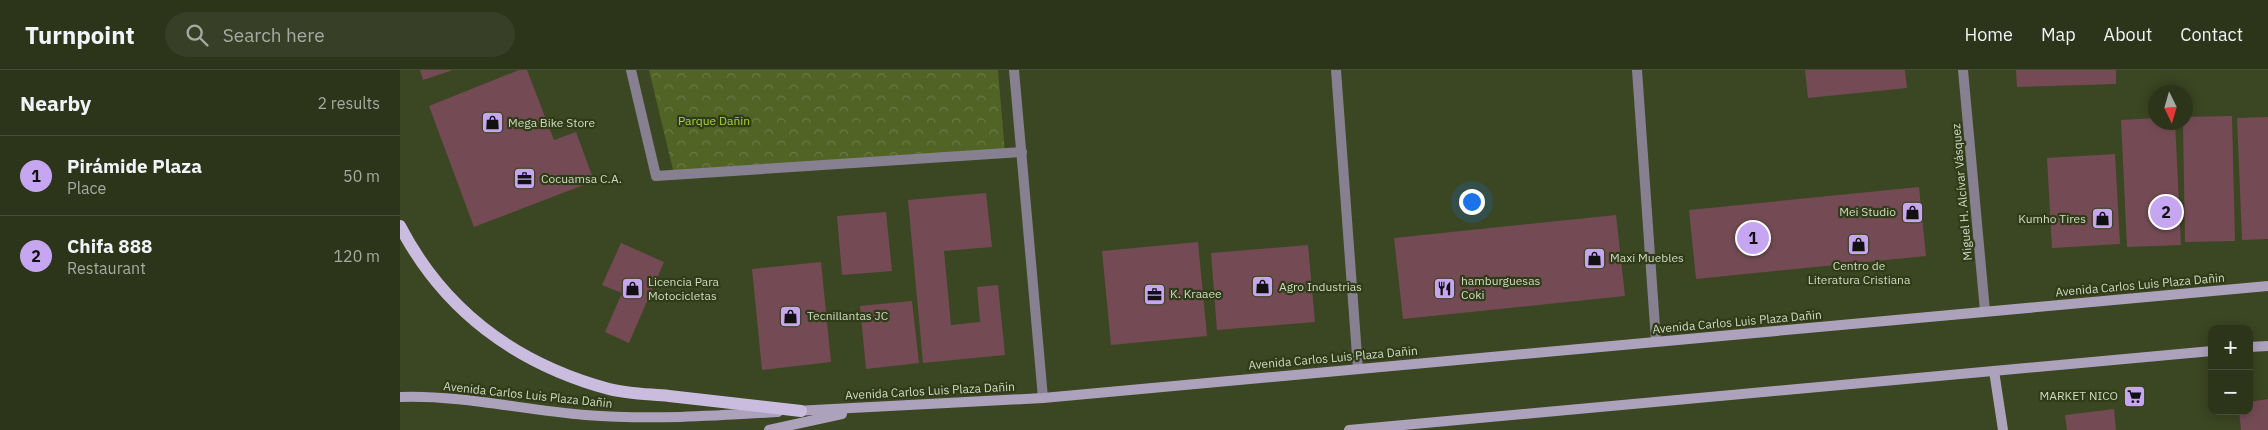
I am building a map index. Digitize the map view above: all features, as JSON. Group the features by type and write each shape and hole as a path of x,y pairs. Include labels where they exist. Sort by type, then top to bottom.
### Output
{"main road":[{"path":"400,226 412,250 455,302 485,330 517,352 561,374 611,389 801,411"},
{"name":"Avenida Carlos Luis Plaza Dañin","path":"400,397 454,398 583,415 638,418 693,418 1043,398 2268,286"},
{"path":"2253,348 2268,346"},
{"path":"1349,430 2208,351"},
{"path":"1994,371 2003,430"},
{"path":"769,430 870,408"}],"street":[{"path":"631,70 656,176 1022,152"},
{"path":"1014,70 1043,398"},
{"path":"1336,70 1358,369"},
{"path":"1636,70 1656,342"},
{"name":"Miguel H. Alcívar Vásquez","path":"1963,70 1985,311"}],"green space":[{"name":"Parque Dañin","path":"649,70 998,70 1005,153 674,174"}],"building":[{"path":"420,70 453,70 423,80"},
{"path":"519,70 527,70 554,140 576,132 594,181 474,227 429,106"},
{"path":"1805,70 1905,70 1907,88 1808,98"},
{"path":"2016,70 2116,70 2116,84 2017,87"},
{"path":"2232,116 2235,241 2185,242 2183,130 2193,130 2193,117"},
{"path":"2268,117 2268,239 2242,240 2237,118"},
{"path":"2148,118 2148,130 2175,130 2181,245 2127,247 2121,120"},
{"path":"2115,154 2120,244 2052,248 2047,158"},
{"path":"1919,187 1926,256 1696,279 1689,210"},
{"path":"986,193 992,247 944,251 951,325 980,322 977,287 998,285 1005,355 923,363 908,200"},
{"path":"886,212 892,271 842,275 837,216"},
{"path":"1616,215 1625,296 1403,319 1394,238"},
{"name":"K. Kraaee","path":"1198,242 1207,336 1111,345 1102,251"},
{"name":"Licencia Para Motocicletas","path":"621,243 664,262 629,343 605,332 622,293 602,285"},
{"name":"Agro Industrias","path":"1308,245 1315,322 1217,330 1211,253"},
{"name":"Tecnillantas JC","path":"821,262 831,362 762,370 752,269"},
{"path":"912,301 919,363 866,369 860,306"},
{"path":"2268,399 2268,430 2241,430 2239,415 2253,415 2253,401"},
{"path":"2114,409 2116,430 2067,430 2065,415"}],"place":[{"name":"Mega Bike Store","path":"492,123"},
{"name":"Cocuamsa C.A.","path":"525,179"},
{"name":"Mei Studio","path":"1912,212"},
{"name":"Chifa 888","path":"2166,212"},
{"name":"Kumho Tires","path":"2102,219"},
{"name":"Pirámide Plaza","path":"1753,238"},
{"name":"Centro de Literatura Cristiana","path":"1859,245"},
{"name":"Maxi Muebles","path":"1594,258"},
{"name":"Agro Industrias","path":"1263,287"},
{"name":"hamburguesas Coki","path":"1445,288"},
{"name":"Licencia Para Motocicletas","path":"632,289"},
{"name":"K. Kraaee","path":"1154,294"},
{"name":"Tecnillantas JC","path":"791,316"},
{"name":"MARKET NICO","path":"2134,396"}]}
